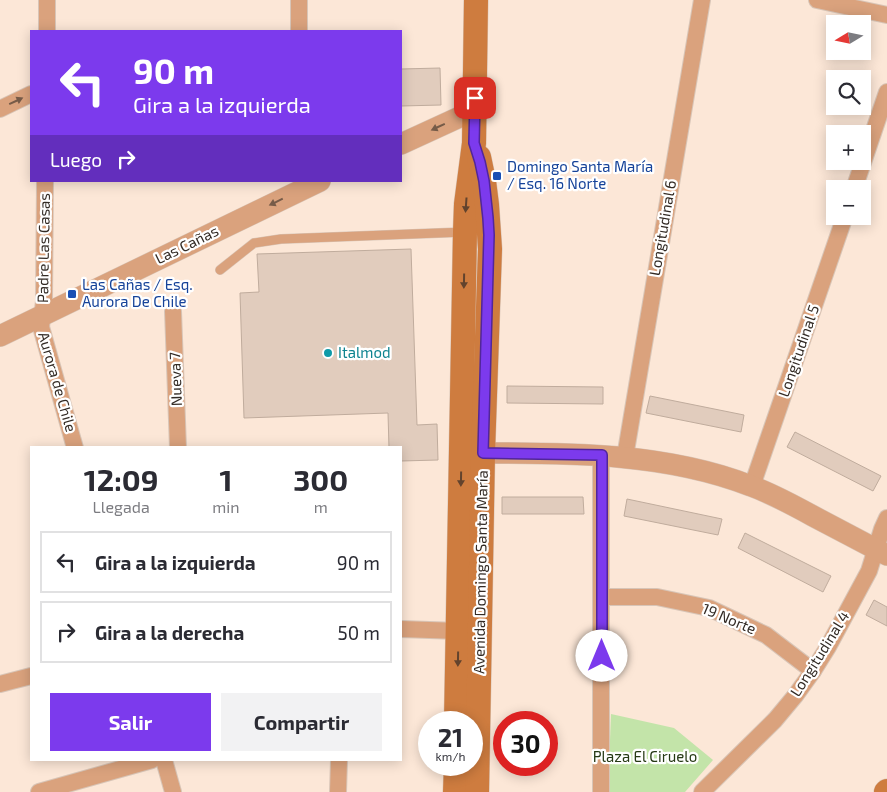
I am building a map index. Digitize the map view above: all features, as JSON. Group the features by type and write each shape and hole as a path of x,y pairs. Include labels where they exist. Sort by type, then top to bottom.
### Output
{"main road":[{"name":"Avenida Domingo Santa María","path":"476,0 474,143 466,204 465,232 472,453 477,792"},
{"name":"Avenida Domingo Santa María","path":"456,711 458,631 489,235 484,181 474,143"},
{"path":"455,792 456,776"}],"street":[{"path":"47,0 47,30"},
{"path":"299,0 300,30"},
{"name":"Longitudinal 6","path":"625,457 702,0"},
{"path":"816,0 887,15"},
{"path":"857,180 887,92"},
{"path":"0,108 30,94"},
{"path":"402,144 474,110"},
{"name":"Padre Las Casas","path":"42,315 44,301 45,182"},
{"name":"Las Cañas","path":"0,336 300,186 316,182"},
{"name":"Longitudinal 5","path":"752,486 841,225"},
{"name":"Nueva 7","path":"173,311 178,446"},
{"name":"Aurora de Chile","path":"42,315 41,327 74,446"},
{"path":"472,453 625,457 724,476 779,498 881,552"},
{"path":"601,792 602,455"},
{"name":"Longitudinal 4","path":"702,792 775,720 813,671 881,552 882,529 887,518"},
{"name":"19 Norte","path":"602,598 657,598 709,608 766,635 813,671"},
{"path":"402,629 458,631"},
{"path":"0,684 30,676"},
{"path":"39,792 148,761"},
{"path":"164,761 173,792"},
{"path":"338,792 339,761"}],"lane":[{"path":"220,270 254,243 268,240 465,232"}],"green space":[{"name":"Plaza El Ciruelo","path":"611,714 674,728 713,760 685,792 608,792"}],"building":[{"path":"440,68 441,105 402,106 402,69"},
{"name":"Italmod","path":"411,249 417,425 437,424 438,460 402,461 402,446 389,446 388,413 244,418 240,293 259,292 257,254"},
{"path":"507,386 603,387 603,404 507,403"},
{"path":"650,396 744,415 741,432 646,413"},
{"path":"795,432 881,476 873,491 787,447"},
{"path":"502,497 583,497 584,514 502,514"},
{"path":"627,499 722,519 718,535 624,516"},
{"path":"745,533 831,576 823,592 738,548"},
{"path":"874,600 887,607 887,626 866,615"}],"place":[{"name":"Domingo Santa María / Esq. 16 Norte","path":"497,176"},
{"name":"Las Cañas / Esq. Aurora De Chile","path":"72,294"},
{"name":"Italmod","path":"328,353"}],"route":[{"path":"475,98 474,143 484,181 490,249 483,453 602,455 602,656"}]}
